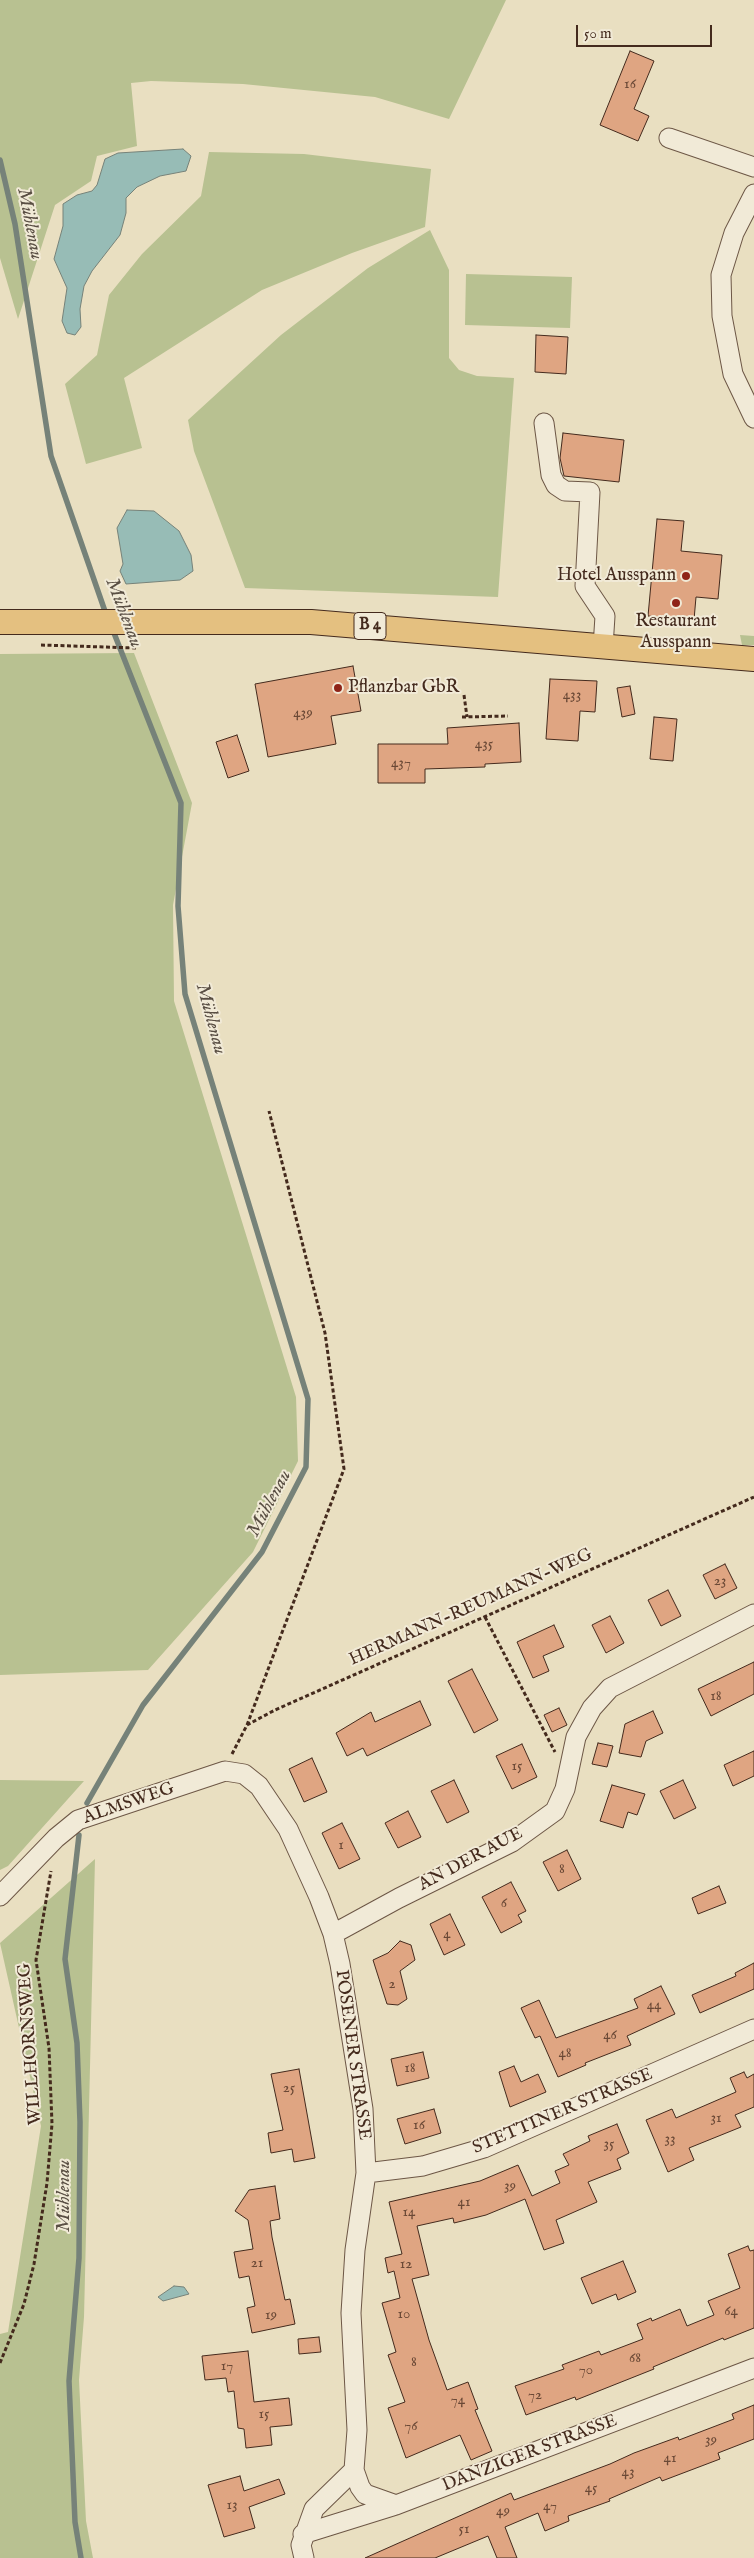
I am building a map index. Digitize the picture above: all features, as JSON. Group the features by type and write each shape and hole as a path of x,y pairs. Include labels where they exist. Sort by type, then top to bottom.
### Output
{"main road":[{"name":"B 4","path":"0,622 311,622 401,628 754,659"}],"street":[{"path":"669,138 754,168"},
{"path":"754,194 734,232 721,275 722,316 733,374 754,418"},
{"path":"544,423 551,475 556,485 565,491 590,492 585,586 605,616 603,647"},
{"name":"AN DER AUE","path":"333,1934 399,1898 512,1842 555,1811 565,1789 576,1737 592,1708 610,1688 754,1614"},
{"name":"ALMSWEG","path":"0,1896 56,1838 78,1820 225,1771"},
{"name":"POSENER STRASSE","path":"225,1771 244,1774 259,1786 276,1810 300,1853 333,1934 342,1974 363,2109 366,2173 356,2250 351,2313 358,2430 354,2470 360,2487 365,2494 396,2505"},
{"name":"STETTINER STRASSE","path":"366,2173 423,2166 484,2148 754,2029"},
{"name":"DANZIGER STRASSE","path":"303,2534 396,2505 754,2368"},
{"path":"304,2558 301,2545 303,2534 314,2510 354,2470"}],"path":[{"path":"34,644 136,648"},
{"path":"464,695 467,717"},
{"path":"462,717 508,716"},
{"path":"225,1771 234,1748 247,1724 344,1469 326,1333 269,1111"},
{"name":"HERMANN-REUMANN-WEG","path":"247,1724 754,1498"},
{"path":"485,1617 556,1755 569,1770"},
{"name":"WILLHORNSWEG","path":"0,2363 24,2304 34,2264 47,2183 52,2124 49,2048 36,1960 56,1838"}],"green space":[{"path":"0,0 506,0 449,119 375,97 243,84 151,81 131,83 137,146 97,156 91,181 55,205 18,319 0,258"},
{"path":"209,152 304,154 431,169 425,227 352,253 262,290 124,378 142,448 86,464 65,384 97,355 109,295 142,254 201,196"},
{"path":"430,230 449,270 449,358 459,370 477,376 514,378 498,597 245,588 194,451 188,420 281,335 368,268"},
{"path":"466,274 572,277 570,328 465,325"},
{"path":"740,635 754,636 754,645 742,645"},
{"path":"134,653 192,803 173,905 174,1001 296,1397 298,1461 253,1552 148,1670 0,1675 0,654"},
{"path":"0,1780 84,1781 8,1866 0,1870"},
{"path":"95,1859 84,2317 79,2380 86,2521 93,2558 0,2558 0,2334 8,2332 41,2126 0,1943"}],"water":[{"path":"183,149 191,156 186,171 160,176 137,187 126,198 126,213 120,235 92,271 84,286 80,309 81,327 75,335 67,333 62,321 67,288 54,259 63,226 63,204 77,195 92,191 97,185 105,159 118,153"},
{"path":"127,510 154,511 179,531 191,555 193,571 180,580 126,584 120,571 123,564 117,528"},
{"path":"174,2286 184,2287 189,2294 163,2301 158,2297"}],"building":[{"path":"630,51 654,61 634,109 649,116 638,141 600,125"},
{"path":"536,335 568,337 566,374 535,372"},
{"path":"563,433 624,440 619,482 564,476 560,458"},
{"name":"Hotel Ausspann","path":"657,519 684,521 681,551 722,555 718,599 696,597 694,620 648,616"},
{"path":"353,666 361,711 331,716 336,744 268,757 255,684"},
{"path":"550,679 597,681 595,712 580,711 578,741 546,739"},
{"path":"630,686 635,714 622,717 617,688"},
{"path":"654,717 677,719 673,761 650,759"},
{"path":"519,723 521,762 485,764 485,767 425,769 425,783 378,783 378,744 448,744 447,728"},
{"path":"237,735 249,771 228,778 216,742"},
{"path":"725,1564 737,1588 715,1599 703,1575"},
{"path":"668,1590 681,1616 661,1626 648,1600"},
{"path":"610,1616 624,1643 606,1653 592,1625"},
{"path":"554,1625 564,1647 543,1656 549,1671 533,1678 517,1642"},
{"path":"754,1662 754,1694 711,1716 698,1689"},
{"path":"472,1669 498,1720 474,1733 448,1681"},
{"path":"420,1701 431,1725 367,1756 363,1748 347,1756 336,1733 371,1712 375,1722"},
{"path":"559,1708 567,1725 552,1732 544,1715"},
{"path":"653,1711 663,1733 646,1741 641,1757 619,1753 625,1724"},
{"path":"598,1743 613,1746 607,1767 592,1764"},
{"path":"522,1744 537,1777 512,1789 496,1756"},
{"path":"754,1751 754,1776 733,1786 724,1765"},
{"path":"312,1758 327,1792 304,1802 289,1769"},
{"path":"454,1780 469,1812 447,1823 431,1791"},
{"path":"683,1780 696,1808 674,1819 660,1791"},
{"path":"612,1785 645,1794 637,1815 628,1812 623,1828 600,1821"},
{"path":"408,1811 421,1837 398,1848 385,1823"},
{"path":"342,1823 360,1859 339,1869 322,1833"},
{"path":"567,1850 581,1879 558,1891 543,1862"},
{"path":"511,1882 526,1911 518,1915 522,1922 501,1933 482,1897"},
{"path":"719,1886 726,1903 698,1914 692,1898"},
{"path":"450,1914 465,1945 444,1955 430,1924"},
{"path":"400,1941 411,1945 415,1960 400,1971 407,1999 398,2005 387,2004 373,1960 388,1953"},
{"path":"754,1963 754,1989 700,2013 692,1995 736,1976 735,1973"},
{"path":"661,1986 675,2014 627,2036 631,2045 585,2063 586,2065 558,2077 540,2036 535,2038 521,2008 539,2000 556,2038 638,2008 634,1999"},
{"path":"423,2052 429,2078 397,2086 391,2059"},
{"path":"514,2066 521,2082 538,2074 546,2092 510,2107 499,2072"},
{"path":"299,2069 315,2158 294,2162 292,2149 271,2153 268,2133 283,2130 271,2074"},
{"path":"744,2072 747,2078 754,2074 754,2107 735,2115 741,2127 689,2148 694,2160 668,2172 646,2120 672,2109 676,2118 736,2092 730,2078"},
{"path":"434,2109 441,2133 405,2144 397,2119"},
{"path":"617,2124 629,2153 617,2159 621,2169 588,2182 597,2202 556,2220 564,2243 544,2250 525,2199 486,2215 454,2223 453,2218 417,2226 429,2275 412,2279 429,2340 447,2390 468,2382 478,2409 475,2410 492,2451 471,2460 460,2435 406,2458 388,2408 405,2402 388,2355 396,2352 382,2303 400,2298 394,2271 388,2273 385,2258 402,2254 389,2202 480,2181 518,2165 532,2196 560,2183 555,2171 569,2165 563,2154 590,2141 588,2136"},
{"path":"275,2186 280,2219 270,2221 272,2237 285,2300 290,2299 295,2324 252,2333 247,2308 255,2306 249,2276 239,2278 234,2252 253,2249 248,2220 235,2211 249,2190"},
{"path":"748,2246 750,2251 754,2250 754,2328 724,2340 723,2338 653,2367 654,2369 576,2400 575,2397 526,2415 515,2386 564,2369 562,2365 599,2351 601,2355 643,2339 637,2324 651,2318 652,2321 680,2309 687,2326 714,2315 708,2301 740,2288 728,2254"},
{"path":"623,2261 636,2292 618,2300 616,2294 592,2304 581,2278"},
{"path":"319,2337 321,2352 299,2354 298,2339"},
{"path":"248,2351 254,2402 289,2398 292,2425 270,2427 272,2445 246,2448 244,2429 238,2428 234,2391 228,2392 226,2378 205,2380 202,2356"},
{"path":"754,2405 754,2439 718,2453 720,2459 662,2481 660,2477 609,2499 610,2501 568,2516 569,2521 545,2531 538,2513 505,2527 517,2558 497,2558 488,2536 435,2558 365,2558 511,2493 514,2500 634,2453 678,2437 679,2440 734,2419 732,2414"},
{"path":"240,2476 244,2491 279,2479 285,2494 249,2507 255,2528 224,2537 208,2485"}],"waterway":[{"name":"Mühlenau","path":"0,160 15,224 51,456 107,617"},
{"name":"Mühlenau","path":"87,1803 143,1705 262,1552 306,1467 308,1399 185,994 178,906 181,803 112,628"},
{"name":"Mühlenau","path":"79,1835 65,1959 77,2043 80,2122 79,2258 69,2381 75,2522 81,2558"}],"place":[{"name":"Hotel Ausspann","path":"686,576"},
{"name":"Restaurant Ausspann","path":"676,603"},
{"name":"Pflanzbar GbR","path":"338,688"}]}
